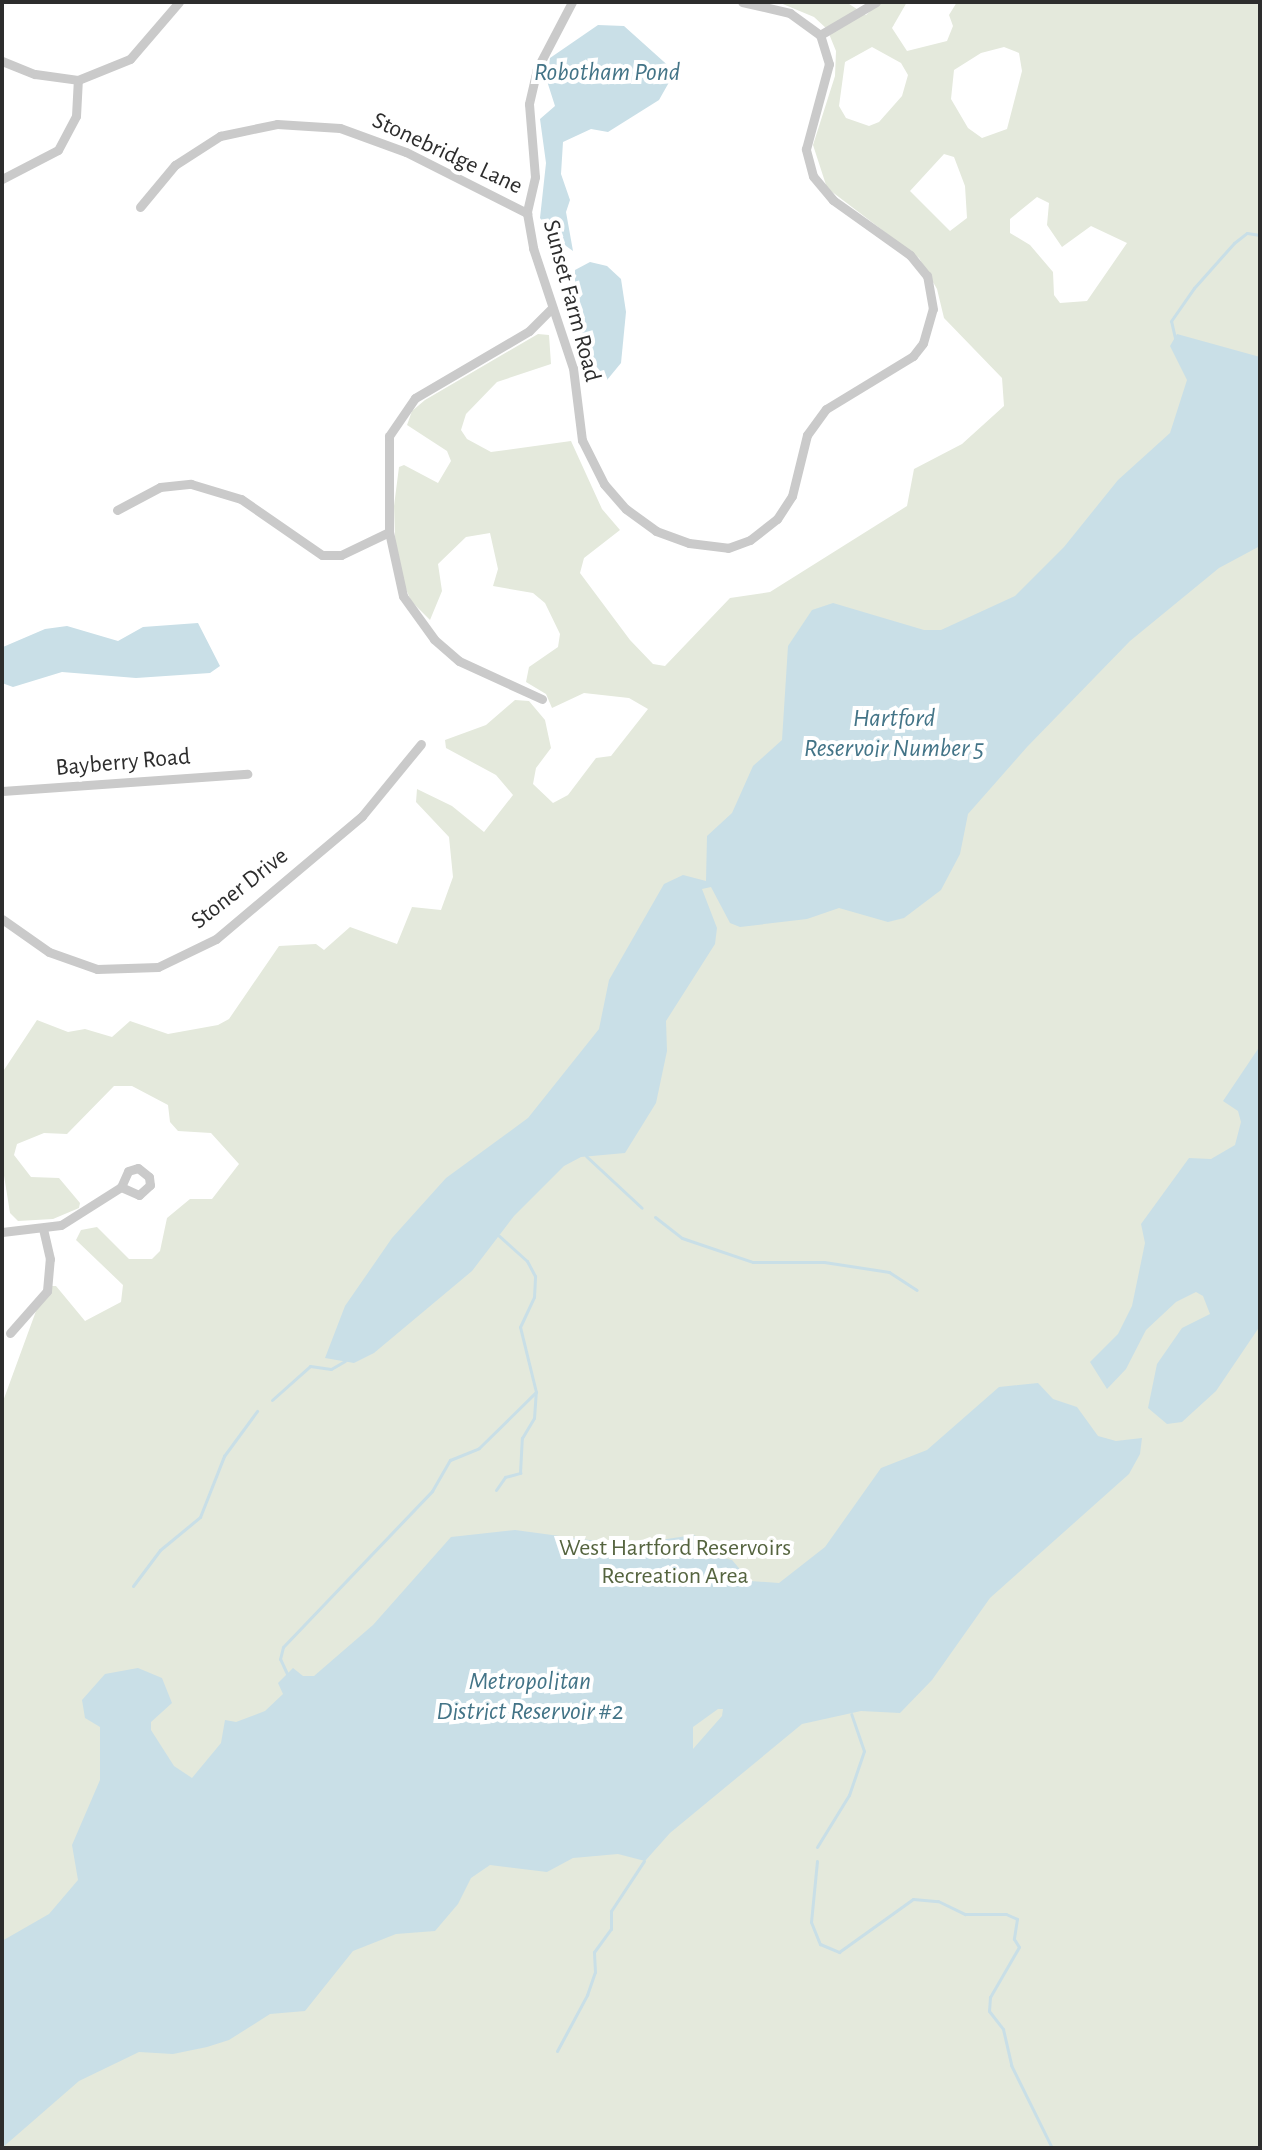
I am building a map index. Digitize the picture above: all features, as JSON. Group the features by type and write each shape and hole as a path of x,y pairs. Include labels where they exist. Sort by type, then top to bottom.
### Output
{"street":[{"path":"2,61 35,74 78,80 130,59 179,2"},
{"name":"Sunset Farm Road","path":"572,2 537,69 529,104 535,177 527,213 552,308 573,368 582,440 604,484 626,509 678,539 728,548 750,540 777,519 792,496 807,435 826,409 909,360 923,343 933,309 927,276 910,255 833,200 813,176 806,149 829,64 820,35"},
{"path":"742,2 790,13 820,35 876,2"},
{"path":"2,179 60,147 76,116 78,80"},
{"name":"Stonebridge Lane","path":"140,207 175,165 220,136 277,124 340,128 406,152 527,213"},
{"path":"542,699 459,661 434,639 403,596 389,532 389,436 399,416 415,398 529,331 552,308"},
{"path":"117,510 160,487 191,484 241,499 322,555 341,555 389,532"},
{"name":"Stoner Drive","path":"2,919 49,952 97,969 158,967 216,939 362,816 421,744"},
{"name":"Bayberry Road","path":"2,791 247,774"},
{"path":"2,1232 43,1229 75,1218 121,1187"},
{"path":"10,1333 47,1291 50,1259 43,1229"}],"green space":[{"name":"West Hartford Reservoirs Recreation Area","path":"778,2 846,2 866,15 879,2 907,2 892,28 907,51 947,41 953,26 949,15 957,2 1260,2 1260,2148 2,2148 2,1404 36,1311 50,1286 56,1286 85,1321 121,1302 123,1285 76,1240 81,1230 97,1227 129,1259 152,1259 160,1251 167,1218 190,1199 212,1199 239,1164 211,1133 178,1131 170,1122 168,1105 132,1086 114,1086 67,1134 44,1133 17,1144 14,1155 31,1177 59,1178 80,1203 79,1208 53,1219 18,1221 10,1213 2,1163 2,1073 37,1020 68,1032 85,1029 112,1037 130,1021 168,1034 218,1025 229,1019 279,946 316,944 324,950 350,927 397,944 412,907 441,910 453,877 449,837 416,802 417,789 452,806 484,832 513,795 496,775 446,748 445,740 486,725 515,700 529,701 545,720 551,748 536,768 533,784 553,803 568,795 596,758 611,756 648,709 629,698 584,693 552,708 546,694 526,682 529,667 558,647 560,634 545,603 533,593 493,586 498,569 490,533 466,537 438,564 442,591 430,620 411,601 396,565 394,506 399,467 404,465 438,483 451,461 447,451 407,425 412,411 425,400 538,334 549,335 551,364 497,382 466,414 461,430 467,439 491,452 571,441 602,509 620,530 584,558 580,573 630,640 653,664 665,666 730,598 770,592 907,506 914,469 962,444 1004,406 1002,378 944,318 937,289 919,258 827,188 813,145 835,76 836,51 827,29 814,17","holes":["872,47 901,63 908,75 902,96 879,122 869,126 846,118 839,106 845,62","1004,47 1019,53 1022,71 1007,129 982,138 968,128 951,99 954,70 981,53","944,154 954,157 965,186 967,218 950,231 910,191","1037,197 1049,203 1047,225 1062,247 1091,226 1127,243 1087,301 1060,303 1054,295 1053,272 1030,245 1010,233 1010,219"]}],"water":[{"name":"Robotham Pond","path":"598,25 624,26 673,70 659,100 608,132 591,129 563,142 561,174 570,200 566,212 573,251 555,238 540,218 546,163 540,119 555,106 547,81 550,58"},
{"path":"590,262 607,266 621,279 626,312 621,363 607,380 586,353 575,296 575,270"},
{"name":"Hartford Reservoir Number 5","path":"1177,334 1260,357 1260,546 1219,568 1130,641 1027,747 968,814 960,854 941,890 904,918 888,922 839,908 807,919 740,927 730,923 711,887 702,889 717,928 715,944 666,1021 667,1051 656,1103 625,1153 581,1157 564,1166 514,1216 472,1271 374,1353 354,1363 325,1358 345,1306 392,1238 446,1178 528,1118 599,1029 609,980 664,884 683,875 706,881 707,836 732,813 753,766 782,740 788,646 812,610 833,603 924,630 941,630 1015,596 1064,547 1118,480 1170,433 1187,380 1170,346"},
{"path":"198,623 220,666 210,673 136,678 62,672 13,687 2,683 3,647 45,629 67,626 118,641 143,627"},
{"path":"1260,1046 1260,1326 1216,1391 1182,1422 1167,1424 1148,1408 1157,1364 1182,1328 1210,1314 1203,1296 1196,1292 1176,1302 1146,1330 1126,1369 1107,1389 1090,1362 1118,1334 1132,1306 1145,1243 1141,1224 1189,1158 1211,1159 1235,1145 1241,1122 1238,1111 1223,1101"},
{"name":"Metropolitan District Reservoir #2","path":"1038,1383 1053,1399 1077,1407 1098,1436 1116,1441 1142,1438 1140,1454 1129,1474 990,1598 932,1680 900,1713 861,1711 802,1724 670,1833 645,1861 618,1854 573,1858 547,1872 490,1865 471,1878 458,1904 435,1931 396,1934 353,1951 305,2011 270,2014 229,2040 207,2047 173,2054 139,2052 79,2081 2,2148 2,1941 49,1914 78,1880 72,1845 100,1780 100,1727 85,1718 82,1700 105,1674 138,1668 162,1678 172,1703 151,1722 151,1730 174,1766 192,1778 221,1743 225,1720 236,1722 265,1711 283,1694 278,1683 293,1668 303,1676 314,1676 373,1625 451,1537 515,1530 626,1545 694,1535 709,1543 718,1557 732,1560 750,1581 779,1583 825,1547 881,1468 927,1450 999,1387","holes":["718,1709 723,1709 722,1716 693,1749 693,1727"]}],"waterway":[{"path":"1175,338 1171,321 1194,288 1234,243 1247,233 1260,235"},
{"path":"586,1156 642,1208"},
{"path":"655,1217 682,1238 753,1262 824,1262 889,1272 917,1290"},
{"path":"289,1678 280,1659 283,1647 432,1491 450,1460 479,1448 536,1392 520,1327 534,1297 535,1276 527,1261 499,1236"},
{"path":"272,1400 310,1366 331,1369 345,1361"},
{"path":"496,1490 505,1477 520,1473 522,1438 534,1418 536,1392"},
{"path":"133,1586 160,1550 200,1517 224,1456 257,1411"},
{"path":"817,1847 849,1795 864,1751 851,1714"},
{"path":"557,2051 587,1995 595,1972 594,1952 611,1929 611,1911 644,1861"},
{"path":"817,1861 811,1922 820,1944 839,1952 913,1899 938,1901 965,1914 1006,1914 1017,1919 1014,1939 1019,1947 990,1997 989,2011 1003,2029 1011,2065 1052,2148"}]}
